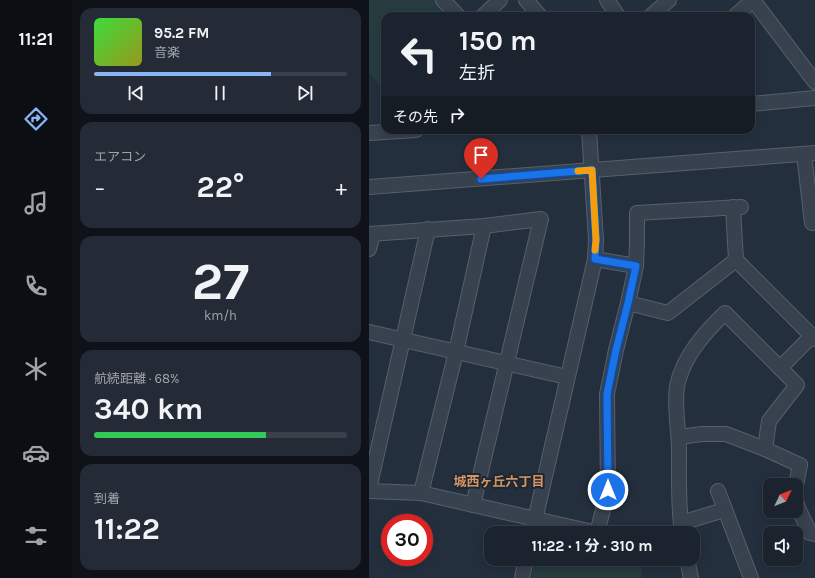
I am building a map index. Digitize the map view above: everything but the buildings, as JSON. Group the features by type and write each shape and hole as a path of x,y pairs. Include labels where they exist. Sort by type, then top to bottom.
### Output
{"street":[{"path":"443,0 454,12"},
{"path":"487,12 500,0"},
{"path":"526,0 536,12"},
{"path":"607,0 615,12"},
{"path":"656,12 669,0"},
{"path":"740,12 753,0 815,82"},
{"path":"755,104 815,98"},
{"path":"369,133 381,132"},
{"path":"533,526 595,259 596,240 589,134"},
{"path":"369,187 809,153 812,223"},
{"path":"599,526 608,490 607,394 636,266 637,213 737,207 736,260 813,337 780,368"},
{"path":"369,249 371,234 484,226 541,219 473,505"},
{"path":"421,493 456,352 484,226"},
{"path":"429,229 369,490 421,493 568,526"},
{"path":"595,259 636,266"},
{"path":"628,303 668,312 736,260"},
{"path":"681,526 677,386 685,364 698,342 725,313 797,386 769,421 765,449"},
{"path":"369,332 567,377"},
{"path":"679,437 702,434 726,434 765,449 800,465 797,478"},
{"path":"718,491 751,578"},
{"path":"686,526 724,510"},
{"path":"803,518 810,533 815,534"},
{"path":"522,578 525,566"},
{"path":"688,566 691,578"}],"green space":[{"path":"369,0 437,0 448,12 381,12 381,87 369,73"},
{"path":"534,566 642,566 641,578 531,578"}],"slow traffic":[{"path":"578,171 592,170 596,240 595,250"}],"district":[{"name":"城西ヶ丘六丁目","path":"499,481"}],"route":[{"path":"481,179 592,170 596,240 595,259 636,266 607,394 608,490"}]}
